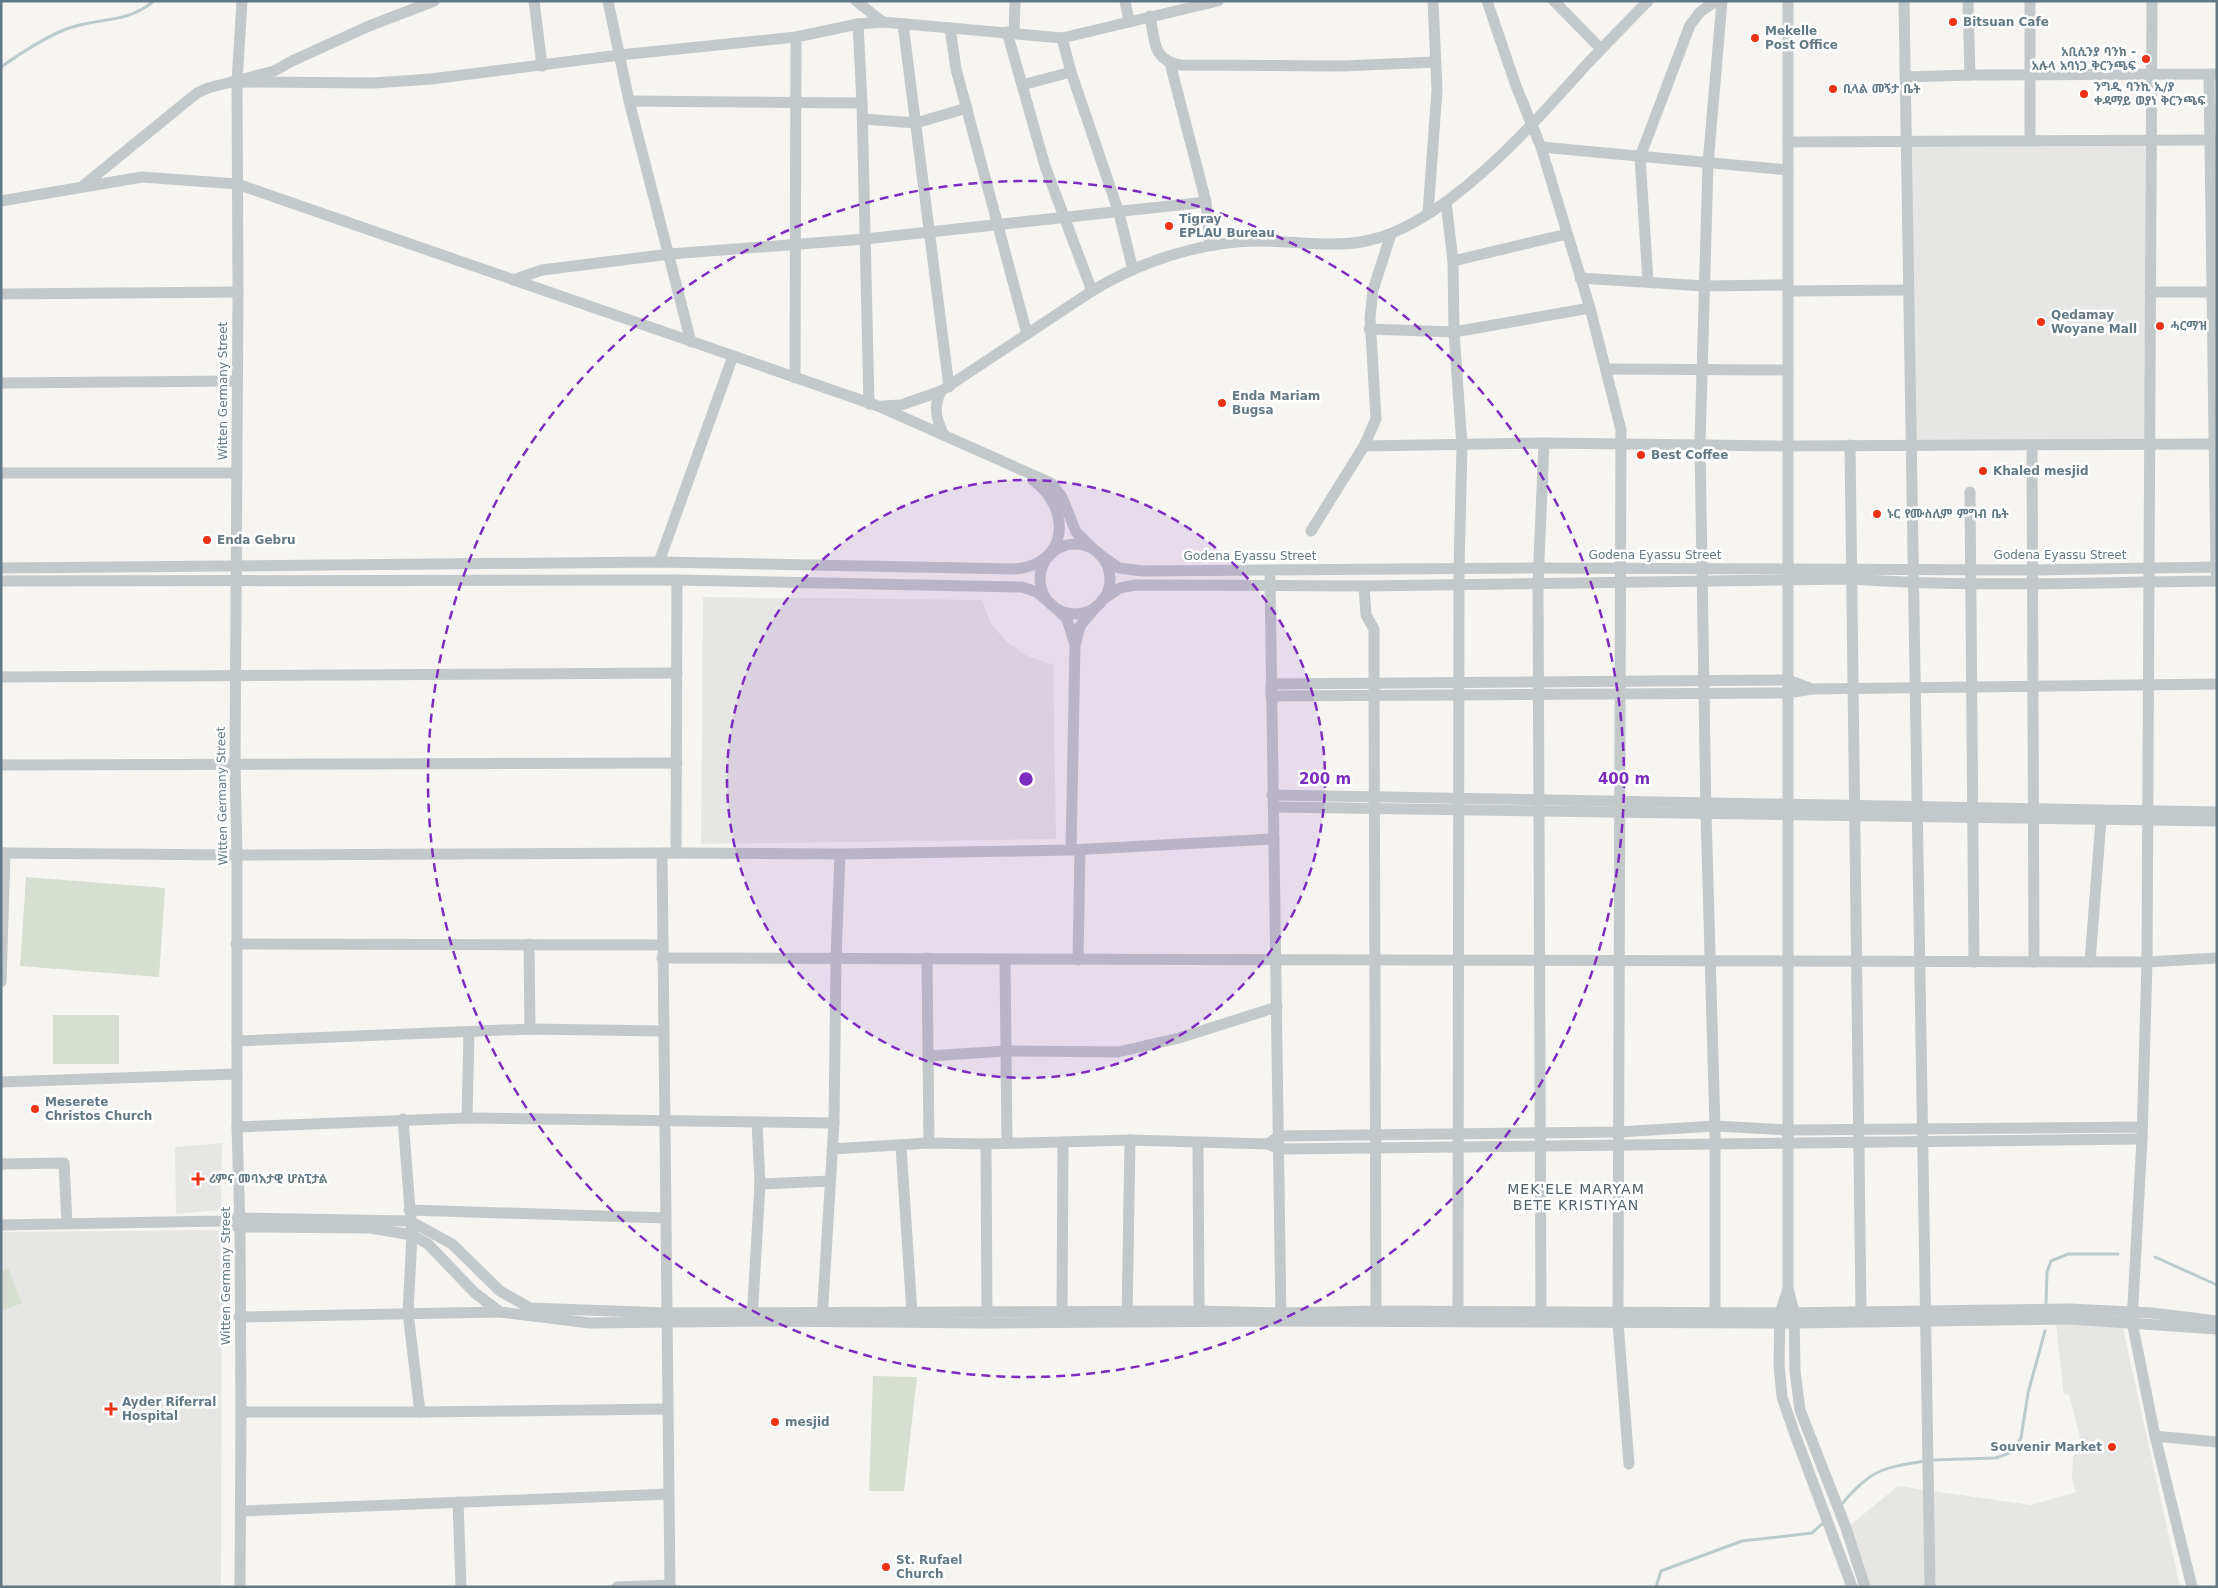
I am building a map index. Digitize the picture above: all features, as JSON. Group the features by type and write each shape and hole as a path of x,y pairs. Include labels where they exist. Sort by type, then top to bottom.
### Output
{"street":[{"path":"82,187 197,93 208,88 274,71 369,26 434,1"},
{"path":"534,1 542,66"},
{"path":"608,1 629,100 691,342"},
{"path":"856,1 882,22"},
{"path":"1015,1 1011,33 1022,85 1045,166 1092,291"},
{"path":"1125,1 1129,21"},
{"path":"237,82 374,83 431,79 796,37 858,24 882,22 1062,38 1218,1"},
{"path":"1428,213 1437,90 1433,1"},
{"path":"1487,1 1516,86 1541,147 1590,308 1621,430 1618,1318 1630,1464"},
{"path":"1554,1 1601,49"},
{"path":"874,405 901,405 945,389 1092,291 1133,270 1210,244 1245,241 1350,243 1390,234 1446,202 1460,191 1533,124 1601,49 1648,1"},
{"path":"1648,281 1640,156 1690,25 1700,12 1716,1"},
{"path":"1715,1317 1715,1126 1703,694 1700,444 1708,164 1722,1"},
{"path":"1788,1 1788,1288 1794,1318 1795,1371 1800,1410 1834,1495 1865,1587"},
{"path":"1904,1 1930,1587"},
{"path":"1968,1 1970,75"},
{"path":"2030,1 2030,141"},
{"path":"2152,1 2147,962 2142,1139 2132,1318 2155,1436 2192,1587"},
{"name":"Witten Germany Street","path":"240,1587 240,1223 236,1041 237,855 235,764 238,292 237,82 242,3"},
{"path":"1150,16 1156,47 1162,58 1170,63 1180,65 1342,66 1436,62"},
{"path":"858,24 865,239 874,405"},
{"path":"903,24 929,230 945,389 936,406 936,414 944,435"},
{"path":"950,28 956,69 1027,334"},
{"path":"795,378 796,37"},
{"path":"1062,38 1071,72 1119,212 1133,270"},
{"path":"1170,63 1206,202 1210,244"},
{"path":"1022,85 1071,72"},
{"path":"1905,77 2213,74 2217,582"},
{"path":"629,100 862,103"},
{"path":"862,119 916,123 967,108"},
{"path":"1788,142 2214,140"},
{"path":"1541,147 1788,170"},
{"path":"1,200 142,177 237,184 874,405 1051,483 1067,506 1076,532 1107,566 1110,580 1106,594 1080,626 1075,646 1075,850 1078,960"},
{"path":"514,280 542,270 670,254 865,239 929,230 1064,218 1206,202"},
{"path":"1446,202 1452,261 1454,332 1462,446 1459,683 1458,1317"},
{"path":"1311,530 1364,446 1376,419 1369,329 1373,290 1390,234"},
{"path":"1452,261 1567,234"},
{"path":"1580,278 1704,286 1908,290"},
{"path":"1,294 238,292"},
{"path":"2150,292 2215,292"},
{"path":"1369,329 1454,332 1590,308"},
{"path":"660,562 733,356"},
{"path":"1607,369 1788,370"},
{"path":"1,383 237,381"},
{"path":"1364,446 1462,446 1544,443 1788,446 2216,444"},
{"path":"1541,1312 1538,583 1544,443"},
{"path":"1850,445 1861,1311"},
{"path":"2032,445 2034,962"},
{"path":"1010,466 1031,478 1048,493 1058,512 1060,530 1058,539 1047,558 1040,578 1043,592 1054,607 1070,614 1092,610 1100,603"},
{"path":"1,473 236,473"},
{"path":"1970,492 1974,962"},
{"path":"1,568 660,562 1015,569 1038,564 1065,546 1079,544 1096,552"},
{"name":"Godena Eyassu Street","path":"1096,552 1114,565 1135,570 1539,568 1701,569 1788,574 1852,574 1913,568 2032,570 2216,567"},
{"path":"464,580 465,564"},
{"path":"836,566 837,584"},
{"path":"1270,570 1272,795 1279,1136 1274,1147 1281,1317"},
{"name":"Godena Eyassu Street","path":"1100,603 1126,586 1364,586 1460,583 1701,581 1788,574"},
{"name":"Godena Eyassu Street","path":"1852,574 1913,584 2032,585 2217,582"},
{"path":"1,581 677,580 1022,587 1037,592 1067,619 1075,646"},
{"path":"676,853 677,580"},
{"path":"1364,586 1366,615 1374,629 1376,1316"},
{"path":"1,677 236,674 677,673"},
{"path":"1271,690 1374,683 1788,680 1812,689"},
{"path":"1271,690 1374,696 1703,694 1788,693 1812,689 2217,684"},
{"path":"1,765 677,763"},
{"path":"1272,795 1539,799 1620,806 1973,813 2148,815 2217,812"},
{"path":"1273,807 1539,811 1620,806"},
{"path":"2033,813 2101,820 2148,815 2217,821"},
{"path":"2090,962 2101,820"},
{"path":"1,982 3,853 237,855 840,854 1075,850 1274,840"},
{"path":"617,1587 670,1586 662,853"},
{"path":"822,1317 834,1123 836,958 840,854"},
{"path":"236,944 662,946"},
{"path":"529,944 530,1029"},
{"path":"662,958 2147,962 2216,955"},
{"path":"927,958 929,1143"},
{"path":"1005,959 1007,1142"},
{"path":"928,1056 1006,1051 1118,1052 1170,1040 1277,1007"},
{"path":"236,1041 530,1029 663,1031"},
{"path":"467,1118 469,1032"},
{"path":"1,1082 237,1074"},
{"path":"237,1127 403,1119 467,1118 834,1123"},
{"path":"403,1119 409,1216 412,1235 408,1313 420,1412"},
{"path":"752,1317 760,1184 758,1122"},
{"path":"1279,1136 1540,1134 1619,1132 1715,1126 1788,1130 1859,1130 2142,1126"},
{"path":"832,1149 929,1143 986,1144 1130,1140 1274,1147 1376,1148 2142,1139"},
{"path":"1127,1317 1130,1140"},
{"path":"1062,1313 1063,1142"},
{"path":"1198,1143 1199,1311"},
{"path":"986,1144 987,1318"},
{"path":"901,1146 912,1313"},
{"path":"1,1164 64,1163 67,1224"},
{"path":"760,1184 830,1181"},
{"path":"240,1223 409,1216 666,1218"},
{"path":"409,1216 452,1244 500,1291 530,1308"},
{"path":"1,1225 221,1221 371,1228 412,1235 428,1244 475,1293 500,1312 590,1323 667,1318 752,1317 1376,1316 1794,1318 2069,1314 2132,1318 2217,1329"},
{"path":"1788,1288 1780,1318 1779,1365 1782,1397 1852,1587"},
{"path":"239,1317 500,1312 530,1308 667,1318"},
{"path":"822,1317 912,1313 987,1318 1062,1313 1127,1317 1199,1311 1281,1317"},
{"path":"1794,1318 1861,1311 1925,1316"},
{"path":"1458,1317 1541,1312 1618,1318"},
{"path":"2132,1318 2152,1313 2217,1321"},
{"path":"241,1412 668,1409"},
{"path":"2155,1436 2217,1442"},
{"path":"241,1511 669,1494"},
{"path":"458,1502 461,1587"}],"shaded area":[{"path":"2145,143 2147,440 1914,440 1912,144"},
{"path":"703,597 982,600 991,624 1007,642 1027,656 1053,665 1056,839 701,844"},
{"path":"26,877 165,888 159,977 20,966"},
{"path":"53,1015 119,1015 119,1064 53,1064"},
{"name":"ሪምና መባእታዊ ሆስፒታል","path":"222,1143 221,1210 176,1214 175,1147"},
{"name":"Ayder Riferral Hospital","path":"222,1230 221,1587 1,1587 1,1232"},
{"path":"8,1268 22,1303 1,1311 1,1271"},
{"name":"Souvenir Market","path":"2106,1323 2123,1328 2180,1587 1869,1587 1849,1526 1898,1486 2031,1505 2076,1492 2072,1479 2073,1458 2080,1437 2069,1394 2064,1395 2056,1325"},
{"path":"873,1376 917,1377 904,1491 869,1491"}],"waterway":[{"path":"1,67 40,42 64,30 132,14 154,1"},
{"path":"2046,1303 2047,1272 2051,1261 2068,1254 2118,1254"},
{"path":"2155,1257 2217,1285"},
{"path":"1931,1460 1996,1458 2012,1452 2021,1438 2028,1393 2045,1331"},
{"path":"1841,1505 1860,1484 1877,1472 1925,1461"},
{"path":"1656,1587 1661,1571 1742,1541 1812,1533 1824,1522"}],"place":[{"name":"Bitsuan Cafe","path":"1953,22"},
{"name":"Mekelle Post Office","path":"1755,38"},
{"name":"አቢሲንያ ባንክ - አሉላ አባነጋ ቅርንጫፍ","path":"2146,59"},
{"name":"ቢላል መኝታ ቤት","path":"1833,89"},
{"name":"ንግዲ ባንኪ ኢ/ያ ቀዳማይ ወያነ ቅርንጫፍ","path":"2084,94"},
{"name":"Tigray EPLAU Bureau","path":"1169,226"},
{"name":"Qedamay Woyane Mall","path":"2041,322"},
{"name":"ሓርማዝ","path":"2160,326"},
{"name":"Enda Mariam Bugsa","path":"1222,403"},
{"name":"Best Coffee","path":"1641,455"},
{"name":"Khaled mesjid","path":"1983,471"},
{"name":"ኑር የሙስሊም ምግብ ቤት","path":"1877,514"},
{"name":"Enda Gebru","path":"207,540"},
{"name":"Meserete Christos Church","path":"35,1109"},
{"name":"ሪምና መባእታዊ ሆስፒታል","path":"198,1179"},
{"name":"Ayder Riferral Hospital","path":"111,1409"},
{"name":"mesjid","path":"775,1422"},
{"name":"Souvenir Market","path":"2112,1447"},
{"name":"St. Rufael Church","path":"886,1567"}],"district":[{"name":"MEK'ELE MARYAM BETE KRISTIYAN","path":"1576,1198"}]}
